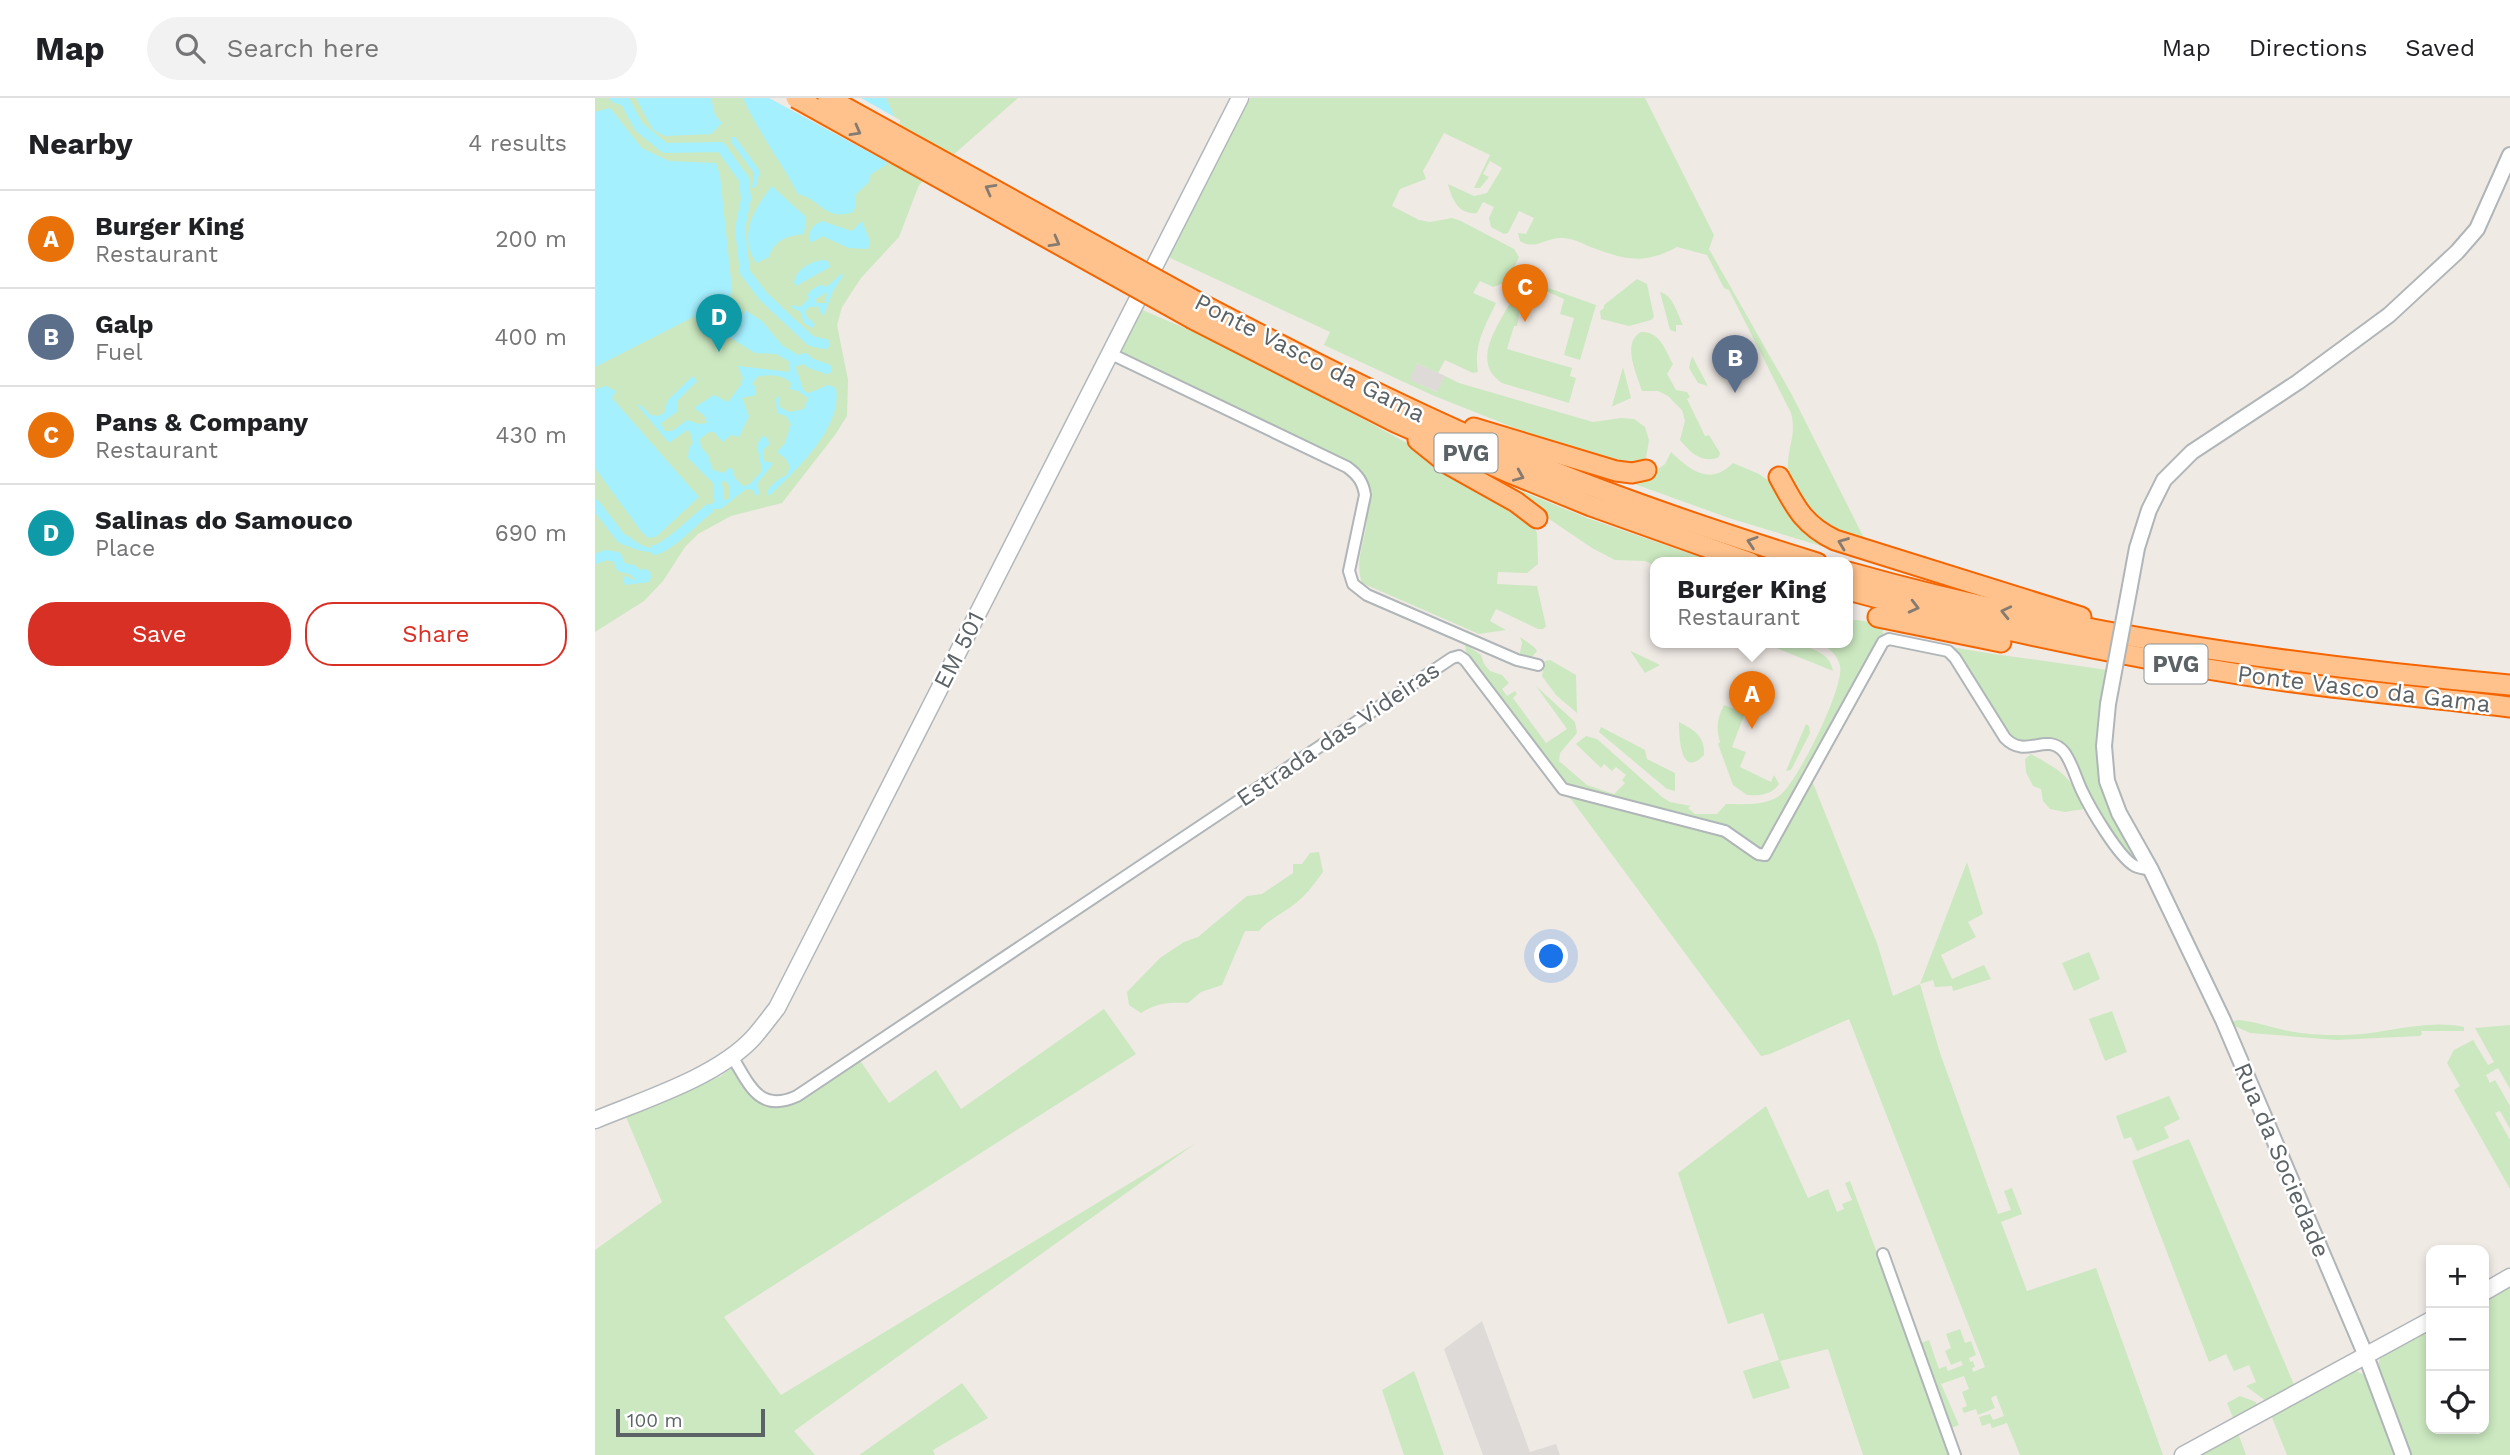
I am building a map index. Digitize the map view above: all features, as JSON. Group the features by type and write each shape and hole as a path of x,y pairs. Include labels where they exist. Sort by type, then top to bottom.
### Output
{"highway":[{"name":"Ponte Vasco da Gama","path":"796,98 1197,312 1395,422 1591,506 1734,557"},
{"name":"Ponte Vasco da Gama","path":"828,98 1197,312 1494,447 1622,498 1798,557"},
{"path":"1416,412 1616,471 1632,473 1646,470"},
{"path":"1395,422 1448,464 1516,502 1537,518"},
{"path":"1779,477 1805,520 1816,530 1835,540 2190,648"},
{"name":"Ponte Vasco da Gama","path":"1853,573 2019,615 2190,648 2312,665 2510,685"},
{"name":"Ponte Vasco da Gama","path":"1853,591 1989,626 2133,657 2260,677 2510,707"},
{"path":"1878,617 2074,657 2173,671 2260,677"}],"main road":[{"name":"EM 501","path":"595,1121 678,1086 731,1055 752,1039 777,1008 1240,98"},
{"path":"2489,1289 2510,1278"},
{"path":"2183,1455 2426,1323"}],"street":[{"name":"Rua da Sociedade","path":"2403,1455 2367,1356 2205,979 2151,870 2119,813 2107,781 2104,746 2108,704 2137,548 2148,510 2164,480 2192,452 2298,382 2389,315 2457,252 2477,229 2510,155"},
{"path":"1109,353 1357,474 1365,495 1349,571 1353,584 1367,595 1517,660 1538,665"},
{"name":"Estrada das Videiras","path":"731,1055 760,1097 771,1102 785,1101 797,1096 1452,658 1459,656 1465,660 1563,789 1725,831 1758,855 1765,855 1882,642 1889,639 1941,649 1955,658 2005,738 2013,746 2020,748 2048,743 2065,753 2083,794 2100,823 2134,866 2151,870"},
{"path":"1884,1254 1955,1455"}],"shaded area":[{"path":"1417,363 1445,376 1438,392 1409,380"},
{"path":"1482,1321 1530,1452 1556,1444 1560,1455 1483,1455 1444,1349"}],"green space":[{"path":"595,98 1018,98 919,185 899,237 861,278 842,307 837,325 848,380 847,416 782,503 731,516 698,534 685,547 663,581 644,601 595,632"},
{"path":"1251,98 1645,98 1714,235 1709,249 1792,395 1867,544 1841,533 1816,517 1797,495 1788,468 1793,428 1791,413 1729,290 1724,288 1707,255 1677,247 1653,257 1622,257 1565,238 1525,244 1520,241 1518,233 1526,234 1534,218 1519,211 1508,233 1504,234 1491,227 1489,218 1494,207 1483,202 1477,213 1471,213 1465,212 1454,201 1448,184 1474,196 1487,193 1502,168 1490,161 1483,174 1489,177 1480,188 1474,188 1490,155 1444,133 1423,171 1426,179 1400,189 1392,206 1419,220 1430,222 1452,218 1461,221 1514,249 1519,257 1507,282 1493,287 1480,281 1473,293 1496,303 1479,345 1478,372 1473,373 1445,360 1438,373 1417,363 1410,380 1437,392 1445,376 1459,383 1593,422 1634,419 1645,427 1649,440 1646,458 1622,465 1537,437 1432,395 1324,345 1330,332 1166,256 1230,128"},
{"path":"1637,279 1647,284 1654,317 1629,326 1601,319 1600,311 1604,305"},
{"path":"1537,284 1596,305 1580,360 1564,355 1574,318 1560,314 1564,299 1539,288 1537,295 1531,294 1528,288"},
{"path":"1660,292 1671,301 1683,325 1676,325 1676,332 1670,330"},
{"path":"1518,298 1525,300 1521,303 1517,326 1514,326 1507,349 1572,368 1570,376 1576,378 1569,403 1502,383 1488,365 1487,354 1494,332 1511,301"},
{"path":"1133,306 1234,349 1416,448 1530,518 1537,533 1538,564 1527,573 1498,572 1497,584 1537,586 1546,626 1538,629 1496,609 1490,621 1506,630 1479,634 1362,583 1359,566 1367,511 1357,474 1109,353"},
{"path":"1641,332 1653,335 1664,347 1673,364 1667,374 1676,390 1687,392 1690,397 1687,399 1705,436 1709,435 1720,453 1719,457 1707,459 1693,453 1680,440 1685,421 1682,410 1668,396 1658,391 1642,391 1631,351 1635,337"},
{"path":"1692,356 1708,386 1698,383 1689,368"},
{"path":"1623,367 1631,398 1611,407 1612,406"},
{"path":"1671,452 1693,470 1709,475 1725,470 1733,463 1759,474 1769,481 1780,496 1868,558 1729,518 1604,473 1650,475 1665,464"},
{"path":"1487,477 1587,518 1700,557 1650,557 1650,563 1615,560 1592,548"},
{"path":"1853,620 1882,624 1883,634 1761,851 1729,828 1565,784 1466,652 1465,644 1481,655 1490,671 1502,675 1509,683 1502,689 1507,696 1515,691 1517,694 1513,698 1546,743 1567,729 1536,686 1575,722 1577,733 1560,753 1559,761 1587,785 1614,794 1625,783 1622,780 1626,775 1616,767 1612,771 1604,764 1601,768 1576,744 1586,736 1597,739 1670,802 1691,806 1688,808 1695,814 1717,814 1726,804 1767,801 1779,796 1787,788 1808,755 1828,713 1840,677 1837,658 1827,648 1853,648"},
{"path":"1520,637 1537,651 1530,659 1519,657 1522,643"},
{"path":"1951,647 2107,670 2100,702 2098,732 2140,863 2130,858 2091,803 2069,752 2010,738"},
{"path":"1776,648 1810,648 1829,660 1833,671"},
{"path":"1631,651 1660,665 1645,673"},
{"path":"1550,660 1576,675 1577,713 1556,695 1542,676 1545,661"},
{"path":"1724,705 1745,713 1732,747 1746,752 1740,767 1771,782 1774,775 1779,784 1769,793 1747,795 1733,785 1718,744 1718,723"},
{"path":"1679,722 1694,731 1703,743 1704,755 1696,761 1690,762 1683,753"},
{"path":"1806,724 1810,733 1791,770 1786,771"},
{"path":"1601,727 1645,750 1647,759 1675,773 1675,791 1667,789 1599,732"},
{"path":"2031,754 2069,781 2084,809 2065,812 2050,809 2043,801 2041,789 2033,786 2026,772 2025,759"},
{"path":"1811,778 1877,943 1893,996 1920,984 1940,1053 1998,1214 2011,1210 2004,1191 2012,1188 2022,1214 2001,1222 2027,1291 2096,1268 2163,1455 2020,1455 2007,1423 1992,1428 1990,1423 1982,1426 1979,1417 1990,1414 1993,1420 2004,1416 1996,1395 1991,1398 1995,1408 1978,1415 1976,1409 1964,1413 1962,1408 1967,1406 1962,1392 1969,1389 1964,1376 1941,1384 1959,1425 1951,1428 1921,1343 1929,1340 1939,1369 1946,1366 1948,1371 1963,1365 1961,1361 1951,1365 1945,1351 1951,1348 1946,1334 1960,1329 1965,1343 1971,1341 1976,1355 1969,1358 1975,1367 1972,1368 1973,1372 1985,1367 1849,1019 1761,1056 1568,795 1724,833 1759,860 1766,860"},
{"path":"1319,852 1323,872 1291,907 1259,931 1245,931 1222,985 1201,992 1188,1003 1163,1004 1141,1013 1129,1005 1127,992 1160,958 1184,942 1198,937 1247,896 1262,894 1293,873 1293,864 1302,864 1310,853"},
{"path":"1967,862 1983,914 1968,922 1976,937 1941,955 1952,979 1984,965 1991,979 1953,991 1952,986 1935,987 1933,980 1920,984"},
{"path":"2089,952 2100,979 2074,991 2062,963"},
{"path":"1104,1009 1136,1054 724,1317 781,1395 1196,1143 794,1431 815,1455 595,1455 595,1250 662,1202 626,1117 721,1076 737,1064 760,1097 785,1101 857,1056 889,1103 936,1070 961,1109"},
{"path":"2112,1011 2127,1052 2105,1061 2089,1019"},
{"path":"2238,1020 2318,1034 2355,1035 2433,1025 2464,1027 2464,1031 2421,1031 2420,1036 2336,1040 2250,1033 2228,1023"},
{"path":"2510,1025 2510,1089 2498,1068 2486,1075 2490,1083 2495,1080 2510,1106 2510,1129 2500,1111 2495,1113 2510,1140 2510,1189 2454,1090 2460,1086 2447,1063 2454,1050 2473,1040 2488,1065 2494,1062 2475,1028"},
{"path":"2169,1096 2180,1119 2164,1127 2169,1138 2137,1151 2131,1137 2124,1139 2116,1116"},
{"path":"1766,1106 1808,1198 1828,1189 1837,1212 1844,1209 1842,1204 1852,1200 1845,1183 1850,1181 1948,1455 1863,1455 1828,1349 1780,1361 1790,1388 1753,1399 1743,1371 1779,1360 1763,1313 1728,1324 1678,1173"},
{"path":"2189,1139 2295,1387 2267,1402 2246,1386 2256,1382 2249,1365 2234,1371 2226,1354 2209,1362 2132,1161"},
{"path":"2510,1284 2510,1455 2410,1455 2382,1387 2379,1361 2383,1352 2426,1328 2426,1434 2489,1434 2489,1295"},
{"path":"1414,1371 1444,1455 1404,1455 1382,1390"},
{"path":"2347,1371 2365,1375 2397,1455 2287,1455 2271,1415"},
{"path":"962,1383 988,1418 933,1450 935,1455 859,1455"},
{"path":"2240,1396 2256,1402 2258,1407 2234,1420 2227,1403"},
{"path":"2238,1433 2246,1455 2191,1455"}],"water":[{"path":"636,98 711,98 715,115 722,123 711,134 665,136 653,130"},
{"path":"743,98 886,98 897,123 895,145 886,165 871,174 869,182 856,194 853,212 829,212 798,194"},
{"path":"610,108 642,148 669,161 716,163 720,175 732,289 730,297 717,305 595,367 595,112"},
{"path":"731,137 735,137 760,171 756,187 752,188 754,173 732,143"},
{"path":"772,186 806,217 804,234 782,240 774,247 769,257 756,263 748,242 750,222"},
{"path":"822,221 852,231 862,221 870,241 868,249 849,248 822,236 809,242 811,229"},
{"path":"828,261 830,267 796,286 794,282 801,270 808,264"},
{"path":"841,274 843,276 833,291 824,315 818,306 807,308 807,316 815,325 812,328 804,323 800,311 793,309 792,305 800,307 812,295 817,303 825,303 827,294 820,289"},
{"path":"745,310 762,321 782,345 798,355 796,368 804,391 809,393 828,385 836,388 836,403 832,418 815,448 769,496 769,489 786,476 790,467 786,459 777,452 785,443 791,424 786,416 777,413 776,399 779,396 780,407 789,412 804,409 808,398 790,389 791,383 780,376 757,377 752,384 756,387 756,395 742,398 749,416 739,437 731,435 723,442 714,432 709,432 700,439 701,447 708,455 713,470 724,473 732,468 735,478 743,486 749,485 762,471 757,445 762,436 768,438 769,445 763,450 763,459 772,462 772,465 758,483 759,494 756,496 753,490 746,489 721,509 709,509 718,498 730,498 730,486 724,480 718,488 688,458 689,448 693,443 690,432 687,430 669,443 638,406 639,404 651,415 664,413 668,400 693,376 697,381 678,400 678,411 661,423 665,431 672,431 687,420 699,424 707,423 704,415 695,407 714,395 728,402 743,378 738,366 790,372 790,362 776,354 755,353 729,337"},
{"path":"606,386 616,391 612,398 699,497 656,537 648,538 641,531 595,468 595,389"},
{"path":"621,533 643,546 660,546 667,541 669,546 664,552 638,550 626,545 616,536"},
{"path":"641,568 650,571 649,582 625,585 623,578 639,578"}],"pier":[{"path":"769,98 861,98 900,120 898,146 891,164"}],"waterway":[{"path":"615,98 625,101 639,127 665,148 721,147 744,179 746,199 740,229 745,272 763,296 811,341 825,344"},
{"path":"813,295 821,290"},
{"path":"797,361 805,358 810,363 827,369"},
{"path":"718,488 719,498"},
{"path":"595,504 621,538 627,541"},
{"path":"655,550 675,538 709,509"},
{"path":"595,559 606,555 617,557 621,567 633,570 640,577"}],"place":[{"name":"Pans & Company","path":"1525,322"},
{"name":"Salinas do Samouco","path":"719,352"},
{"name":"Galp","path":"1735,393"},
{"name":"Burger King","path":"1752,729"}]}
